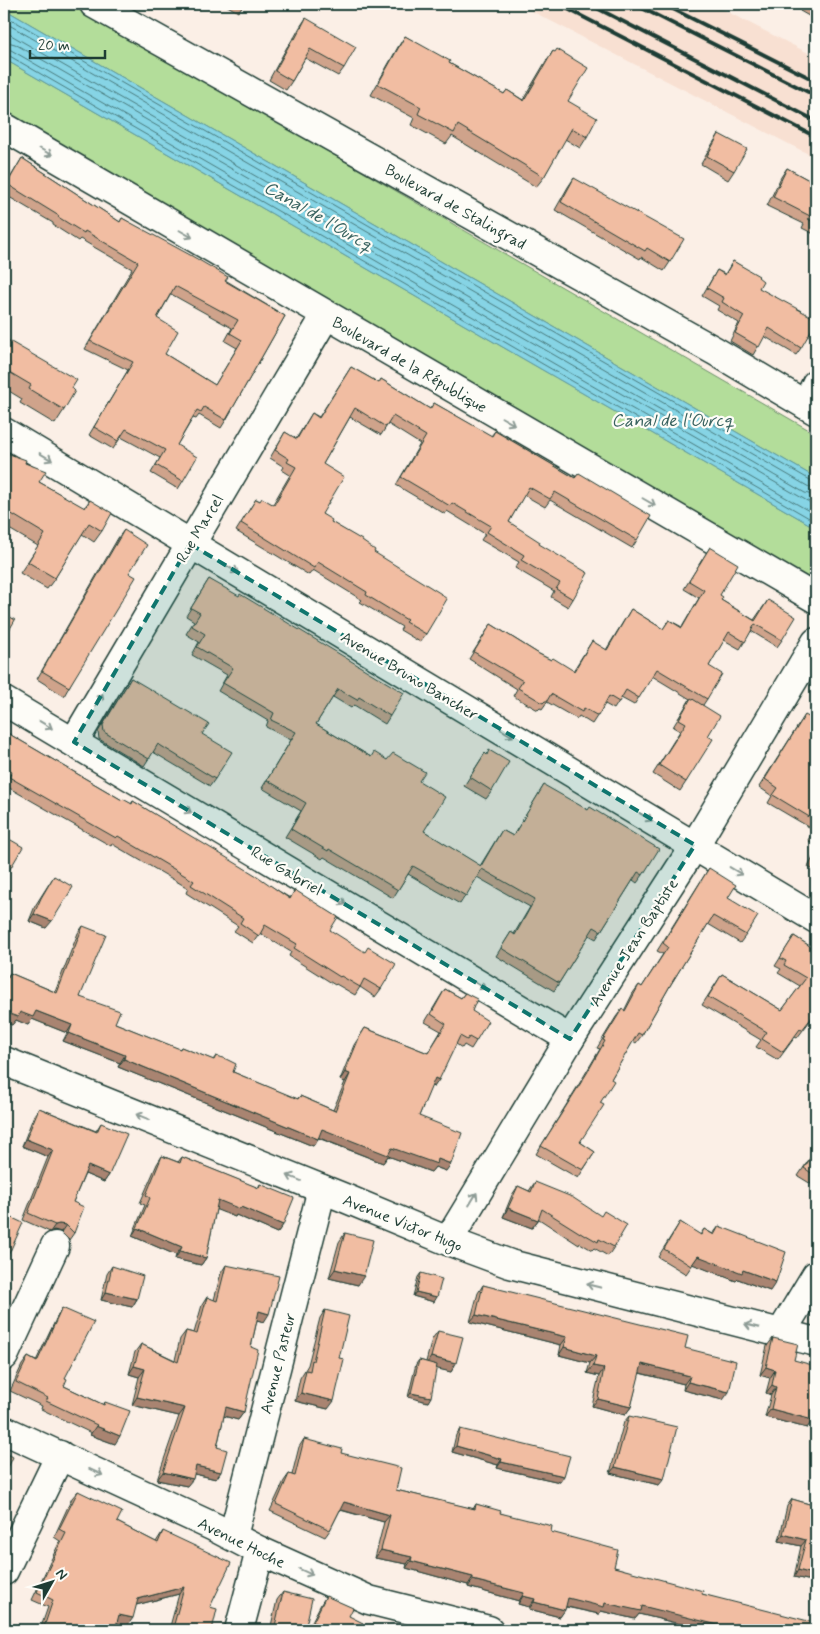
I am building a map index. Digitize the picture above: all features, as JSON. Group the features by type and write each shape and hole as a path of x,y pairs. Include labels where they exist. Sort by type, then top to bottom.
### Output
{"street":[{"name":"Boulevard de Stalingrad","path":"94,4 698,342 813,400"},
{"name":"Boulevard de la République","path":"4,127 816,599"},
{"name":"Rue Marcel","path":"74,742 326,315"},
{"name":"Avenue Bruno Bancher","path":"4,432 816,919"},
{"name":"Avenue Jean Baptiste","path":"448,1241 570,1039 695,846 816,642"},
{"name":"Rue Gabriel","path":"4,701 570,1039"},
{"name":"Avenue Victor Hugo","path":"4,1061 448,1241 510,1264 816,1342"},
{"name":"Avenue Pasteur","path":"233,1536 322,1189"},
{"path":"4,1356 55,1246"},
{"path":"781,1333 816,1275"},
{"name":"Avenue Hoche","path":"4,1430 368,1600 489,1630"},
{"path":"4,1571 60,1455"},
{"path":"239,1630 260,1551"}],"highlighted area":[{"path":"190,544 695,845 570,1039 74,742"}],"shaded area":[{"path":"518,4 712,4 816,57 816,158"}],"green space":[{"path":"4,4 73,4 816,434 816,478 4,9"},
{"path":"4,59 816,528 816,588 4,114"}],"water":[{"name":"Canal de l'Ourcq","path":"4,9 816,478 816,528 4,59"}],"building":[{"path":"306,18 356,47 344,68 310,49 292,81 275,71"},
{"path":"405,36 504,94 507,90 524,101 553,51 555,52 557,49 588,68 568,101 597,118 587,137 572,128 544,177 458,125 454,133 418,114 421,107 378,84"},
{"path":"719,134 747,149 734,171 707,156"},
{"path":"22,158 120,222 122,218 192,256 228,277 225,281 285,316 226,420 204,407 201,412 197,410 177,445 197,457 183,481 156,465 165,450 126,429 118,441 94,427 133,362 90,341 138,262 85,231 84,233 7,184","holes":["175,286 238,320 230,333 242,340 215,385 165,354 178,331 157,318"]},
{"path":"787,168 816,184 816,223 808,219 810,216 773,197"},
{"path":"574,178 684,239 670,262 647,248 645,251 561,202"},
{"path":"733,261 759,276 763,281 759,288 816,319 801,348 769,328 759,347 735,333 744,316 722,302 724,298 707,288 717,270 725,275"},
{"path":"4,328 8,331 4,338"},
{"path":"4,338 77,380 72,388 75,391 64,410 29,389 31,385 4,369"},
{"path":"351,367 379,383 381,379 430,409 434,403 492,436 495,431 575,478 579,473 651,516 637,540 555,492 550,499 529,487 509,522 540,542 539,544 588,573 573,599 556,589 560,583 521,560 524,555 487,532 491,526 452,503 450,506 401,477 426,436 393,416 386,427 355,408 323,464 344,477 322,514 332,520 331,522 362,540 375,550 374,552 447,599 426,634 366,595 367,592 318,562 314,568 241,523 256,499 260,501 262,498 274,505 296,467 287,462 289,459 275,450 285,432 297,439 312,413 319,418"},
{"path":"4,452 26,460 25,463 46,471 39,482 85,508 90,500 112,513 102,531 89,523 55,578 28,562 45,534 5,510 4,513"},
{"path":"124,530 147,545 129,573 136,577 69,687 42,671"},
{"path":"710,547 738,564 720,595 723,597 721,600 755,621 768,600 796,617 782,640 755,624 745,642 729,632 709,666 722,674 707,699 657,669 639,698 626,690 619,702 609,696 598,716 584,708 582,712 551,694 547,701 543,703 518,688 523,681 474,652 491,624 539,654 551,660 553,658 574,671 592,641 607,650 631,609 663,629 669,620 682,628 704,590 689,581"},
{"path":"209,579 239,596 240,594 404,693 390,716 359,697 357,700 338,689 316,724 371,757 374,752 387,760 393,753 425,772 419,781 445,797 424,831 481,866 502,830 513,836 544,785 588,810 590,807 659,849 643,875 638,872 601,931 594,927 559,983 501,948 511,932 515,935 535,899 482,869 466,896 413,866 398,890 291,829 306,803 267,780 296,732 271,720 274,713 223,683 233,668 197,647 205,634 192,626 200,613 191,608"},
{"path":"4,613 15,620 4,639"},
{"path":"131,678 209,724 202,734 232,752 215,779 158,744 149,759 104,732 103,725"},
{"path":"691,698 720,716 708,736 713,739 686,782 659,765 686,723 679,719"},
{"path":"805,715 816,721 816,738 812,744 816,747 816,750 812,757 816,762 816,821 773,795 778,788 765,779"},
{"path":"4,731 122,800 132,804 133,801 257,876 290,899 295,890 338,917 330,930 365,952 368,947 396,964 381,989 364,979 360,987 340,977 294,948 297,944 265,925 259,936 240,923 243,918 191,885 194,881 118,836 116,838 9,777 12,772 5,768 7,764 4,762"},
{"path":"489,750 509,762 492,791 470,777 485,753 487,755"},
{"path":"4,836 23,847 4,879"},
{"path":"709,868 736,885 728,898 758,916 746,935 713,916 642,1035 638,1033 611,1079 614,1081 600,1103 604,1105 580,1142 595,1152 583,1170 541,1146 587,1073 605,1041 603,1040 622,1009 625,1011 639,985 642,987 668,947 663,943"},
{"path":"54,876 73,887 52,921 34,914"},
{"path":"83,926 106,935 80,997 120,1011 115,1023 180,1049 181,1047 214,1060 216,1056 226,1059 236,1064 233,1072 298,1099 300,1096 335,1111 350,1074 345,1072 365,1028 428,1053 446,1024 431,1014 445,989 461,998 465,993 477,999 472,1011 488,1021 476,1041 469,1037 467,1040 460,1036 439,1080 435,1078 419,1116 462,1133 451,1164 438,1159 437,1164 392,1148 388,1155 322,1129 318,1139 124,1059 125,1055 69,1033 72,1025 36,1011 33,1017 20,1012 18,1017 4,1012 4,976 8,978 10,973 57,993"},
{"path":"794,936 816,950 816,1012 802,1030 800,1029 783,1052 762,1039 767,1032 708,997 722,974 782,1010 806,978 784,965 786,961 780,958"},
{"path":"39,1108 97,1132 101,1123 127,1134 109,1175 88,1166 73,1202 84,1207 74,1233 66,1225 55,1225 28,1213 53,1150 26,1139"},
{"path":"816,1150 816,1176 804,1168"},
{"path":"162,1156 180,1163 182,1157 259,1188 260,1184 294,1198 283,1225 241,1207 240,1209 218,1200 206,1258 180,1251 182,1247 137,1228 150,1198 146,1195"},
{"path":"535,1182 572,1197 601,1216 604,1211 627,1225 614,1247 599,1239 598,1242 585,1236 542,1209 538,1220 508,1208 518,1186 531,1192"},
{"path":"4,1214 23,1223 7,1258 4,1257"},
{"path":"680,1222 701,1235 704,1229 714,1235 719,1226 786,1252 776,1282 743,1270 742,1273 698,1256 691,1266 664,1249"},
{"path":"345,1233 373,1240 364,1276 335,1269"},
{"path":"226,1265 279,1276 269,1314 259,1311 251,1347 258,1350 244,1412 226,1407 217,1447 227,1450 221,1472 196,1466 193,1479 163,1472 185,1408 137,1397 145,1369 134,1366 141,1344 178,1362 186,1331 197,1334 207,1297 217,1301"},
{"path":"112,1266 143,1276 137,1299 106,1292"},
{"path":"421,1273 442,1279 437,1297 416,1292"},
{"path":"483,1285 688,1336 685,1348 736,1361 729,1392 688,1382 690,1376 642,1364 631,1407 598,1399 604,1368 593,1366 596,1356 564,1347 567,1337 476,1315"},
{"path":"62,1308 94,1322 65,1378 67,1379 64,1386 104,1405 105,1402 130,1411 120,1436 46,1401 48,1398 16,1382 28,1357 37,1362"},
{"path":"325,1310 349,1316 339,1358 344,1359 334,1401 301,1393 306,1370 310,1371 313,1361"},
{"path":"438,1331 463,1337 456,1363 431,1357"},
{"path":"773,1338 798,1344 794,1360 816,1366 816,1405 813,1420 771,1409 776,1387 772,1385 775,1370 766,1367"},
{"path":"419,1360 437,1365 431,1397 411,1393"},
{"path":"629,1416 677,1427 664,1479 615,1467"},
{"path":"460,1429 570,1456 564,1476 501,1462 502,1459 456,1446"},
{"path":"304,1439 342,1449 341,1453 401,1468 396,1490 475,1509 476,1504 501,1511 500,1513 552,1526 551,1532 618,1550 614,1567 703,1591 702,1594 816,1623 816,1630 766,1630 735,1624 734,1629 642,1606 641,1611 605,1603 604,1607 568,1598 565,1610 534,1602 535,1599 523,1596 524,1593 473,1580 473,1577 411,1561 412,1557 381,1550 390,1515 344,1502 330,1530 276,1504 289,1474 295,1476"},
{"path":"4,1452 13,1457 4,1476"},
{"path":"78,1491 122,1512 117,1522 158,1543 163,1531 231,1563 210,1607 217,1609 212,1630 180,1630 173,1628 184,1587 138,1599 133,1618 119,1615 115,1630 43,1630 53,1600 37,1592 66,1533 59,1529"},
{"path":"792,1499 816,1506 816,1575 798,1570 806,1540 783,1534"},
{"path":"283,1592 312,1599 305,1630 274,1630"},
{"path":"326,1596 353,1608 349,1616 363,1623 361,1628 372,1630 332,1630 313,1622"}],"railway":[{"path":"558,4 816,137"},
{"path":"589,4 816,121"},
{"path":"634,4 816,96"},
{"path":"663,4 816,81"}]}
